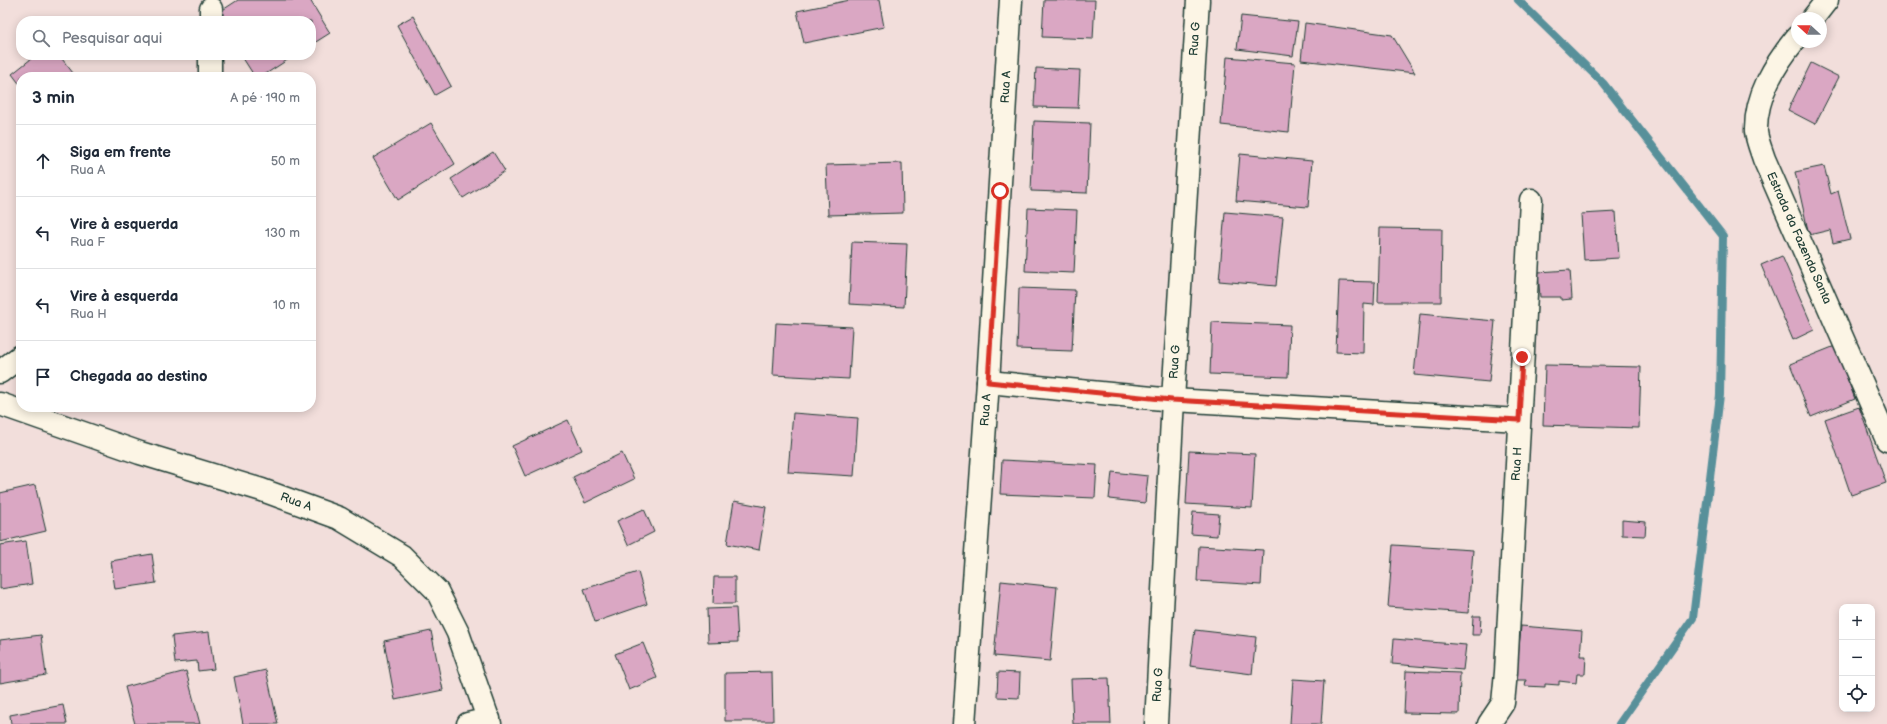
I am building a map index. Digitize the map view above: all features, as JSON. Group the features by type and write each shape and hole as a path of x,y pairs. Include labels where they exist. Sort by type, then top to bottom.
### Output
{"street":[{"name":"Rua A","path":"964,724 988,382 1011,0"},
{"name":"Rua G","path":"1156,724 1172,400 1198,0"},
{"path":"1818,12 1827,0"},
{"name":"Estrada da Fazenda Santa","path":"1791,44 1779,59 1763,91 1758,110 1756,133 1764,159 1887,440"},
{"path":"210,60 210,72"},
{"name":"Rua H","path":"1489,724 1503,703 1504,696 1531,200"},
{"path":"0,372 16,360"},
{"path":"988,382 1172,400 1519,420"},
{"name":"Rua A","path":"0,404 16,410"},
{"name":"Rua A","path":"23,412 140,453 262,490 339,518 402,556 437,591 458,633 482,722"}],"building":[{"path":"238,0 310,0 330,33 316,42 316,16 215,15"},
{"path":"850,0 879,0 884,27 804,43 797,11"},
{"path":"1044,0 1095,0 1093,39 1042,37"},
{"path":"413,16 451,86 435,95 397,25"},
{"path":"1241,16 1298,22 1293,56 1237,49"},
{"path":"1305,23 1392,35 1415,73 1301,60"},
{"path":"1227,57 1295,63 1289,132 1221,125"},
{"path":"30,60 63,60 72,72 16,72 16,79 12,74"},
{"path":"244,60 287,60 269,72 252,72"},
{"path":"1811,63 1839,77 1815,124 1788,110"},
{"path":"1036,68 1080,70 1078,108 1034,107"},
{"path":"1034,121 1090,123 1087,193 1031,191"},
{"path":"431,123 455,164 398,200 373,158"},
{"path":"493,152 505,171 463,198 451,179"},
{"path":"1240,154 1312,161 1308,207 1236,201"},
{"path":"902,163 903,213 828,215 826,165"},
{"path":"1824,166 1831,194 1838,191 1850,239 1833,243 1830,230 1809,235 1795,172"},
{"path":"1028,208 1077,210 1074,273 1025,271"},
{"path":"1225,212 1283,217 1276,286 1219,281"},
{"path":"1616,212 1619,258 1584,260 1581,214"},
{"path":"1380,228 1442,229 1441,302 1378,302"},
{"path":"852,242 907,244 904,307 849,304"},
{"path":"1782,256 1814,330 1793,340 1761,265"},
{"path":"1570,270 1572,299 1561,300 1561,297 1540,297 1538,272"},
{"path":"1339,281 1375,282 1374,305 1364,304 1363,353 1336,352"},
{"path":"1019,288 1075,290 1072,351 1017,349"},
{"path":"1420,314 1495,321 1489,382 1414,375"},
{"path":"1212,322 1290,325 1288,377 1210,374"},
{"path":"776,323 852,327 849,379 773,375"},
{"path":"1835,346 1855,399 1811,417 1790,364"},
{"path":"1545,365 1641,367 1639,428 1543,425"},
{"path":"1859,407 1886,483 1851,495 1825,419"},
{"path":"793,413 858,418 854,476 788,472"},
{"path":"568,420 582,450 525,476 512,446"},
{"path":"1189,451 1255,454 1252,508 1186,504"},
{"path":"622,453 634,479 585,503 573,477"},
{"path":"1002,460 1097,465 1095,498 1000,494"},
{"path":"1112,472 1148,476 1145,503 1109,499"},
{"path":"35,485 46,531 0,542 0,493"},
{"path":"734,501 766,507 759,550 727,544"},
{"path":"644,509 654,532 628,545 617,521"},
{"path":"1193,512 1219,514 1217,536 1191,534"},
{"path":"1622,520 1646,522 1645,536 1622,535"},
{"path":"26,541 32,584 0,589 0,545"},
{"path":"1393,545 1473,550 1468,613 1388,607"},
{"path":"1199,546 1263,550 1261,585 1197,581"},
{"path":"152,554 156,583 115,589 111,561"},
{"path":"638,572 647,604 595,622 584,589"},
{"path":"714,577 735,577 735,604 713,604"},
{"path":"1001,581 1057,587 1050,661 994,656"},
{"path":"736,608 738,642 708,643 707,609"},
{"path":"1473,616 1481,616 1480,635 1472,635"},
{"path":"1521,626 1582,631 1580,656 1586,656 1585,674 1577,674 1576,683 1559,681 1559,685 1545,684 1545,687 1525,686 1526,680 1516,680"},
{"path":"1195,630 1256,637 1252,674 1190,666"},
{"path":"431,631 443,690 395,700 384,641"},
{"path":"209,632 214,669 198,671 197,661 175,663 172,636"},
{"path":"41,635 46,675 0,683 0,640"},
{"path":"1394,639 1466,645 1463,670 1392,664"},
{"path":"643,643 657,678 629,690 615,654"},
{"path":"266,670 278,724 243,724 234,677"},
{"path":"186,671 200,724 135,724 125,687"},
{"path":"1406,671 1460,673 1459,714 1404,713"},
{"path":"772,672 773,721 725,721 725,673"},
{"path":"998,672 1020,673 1019,698 997,697"},
{"path":"1109,678 1111,724 1073,724 1071,679"},
{"path":"1293,679 1324,681 1321,724 1290,724"},
{"path":"63,705 67,724 11,724 10,715"}],"waterway":[{"path":"1518,0 1603,83 1723,236 1720,395 1693,618 1619,724"}],"route":[{"path":"1000,191 988,382 1172,400 1519,420 1522,357"}]}
